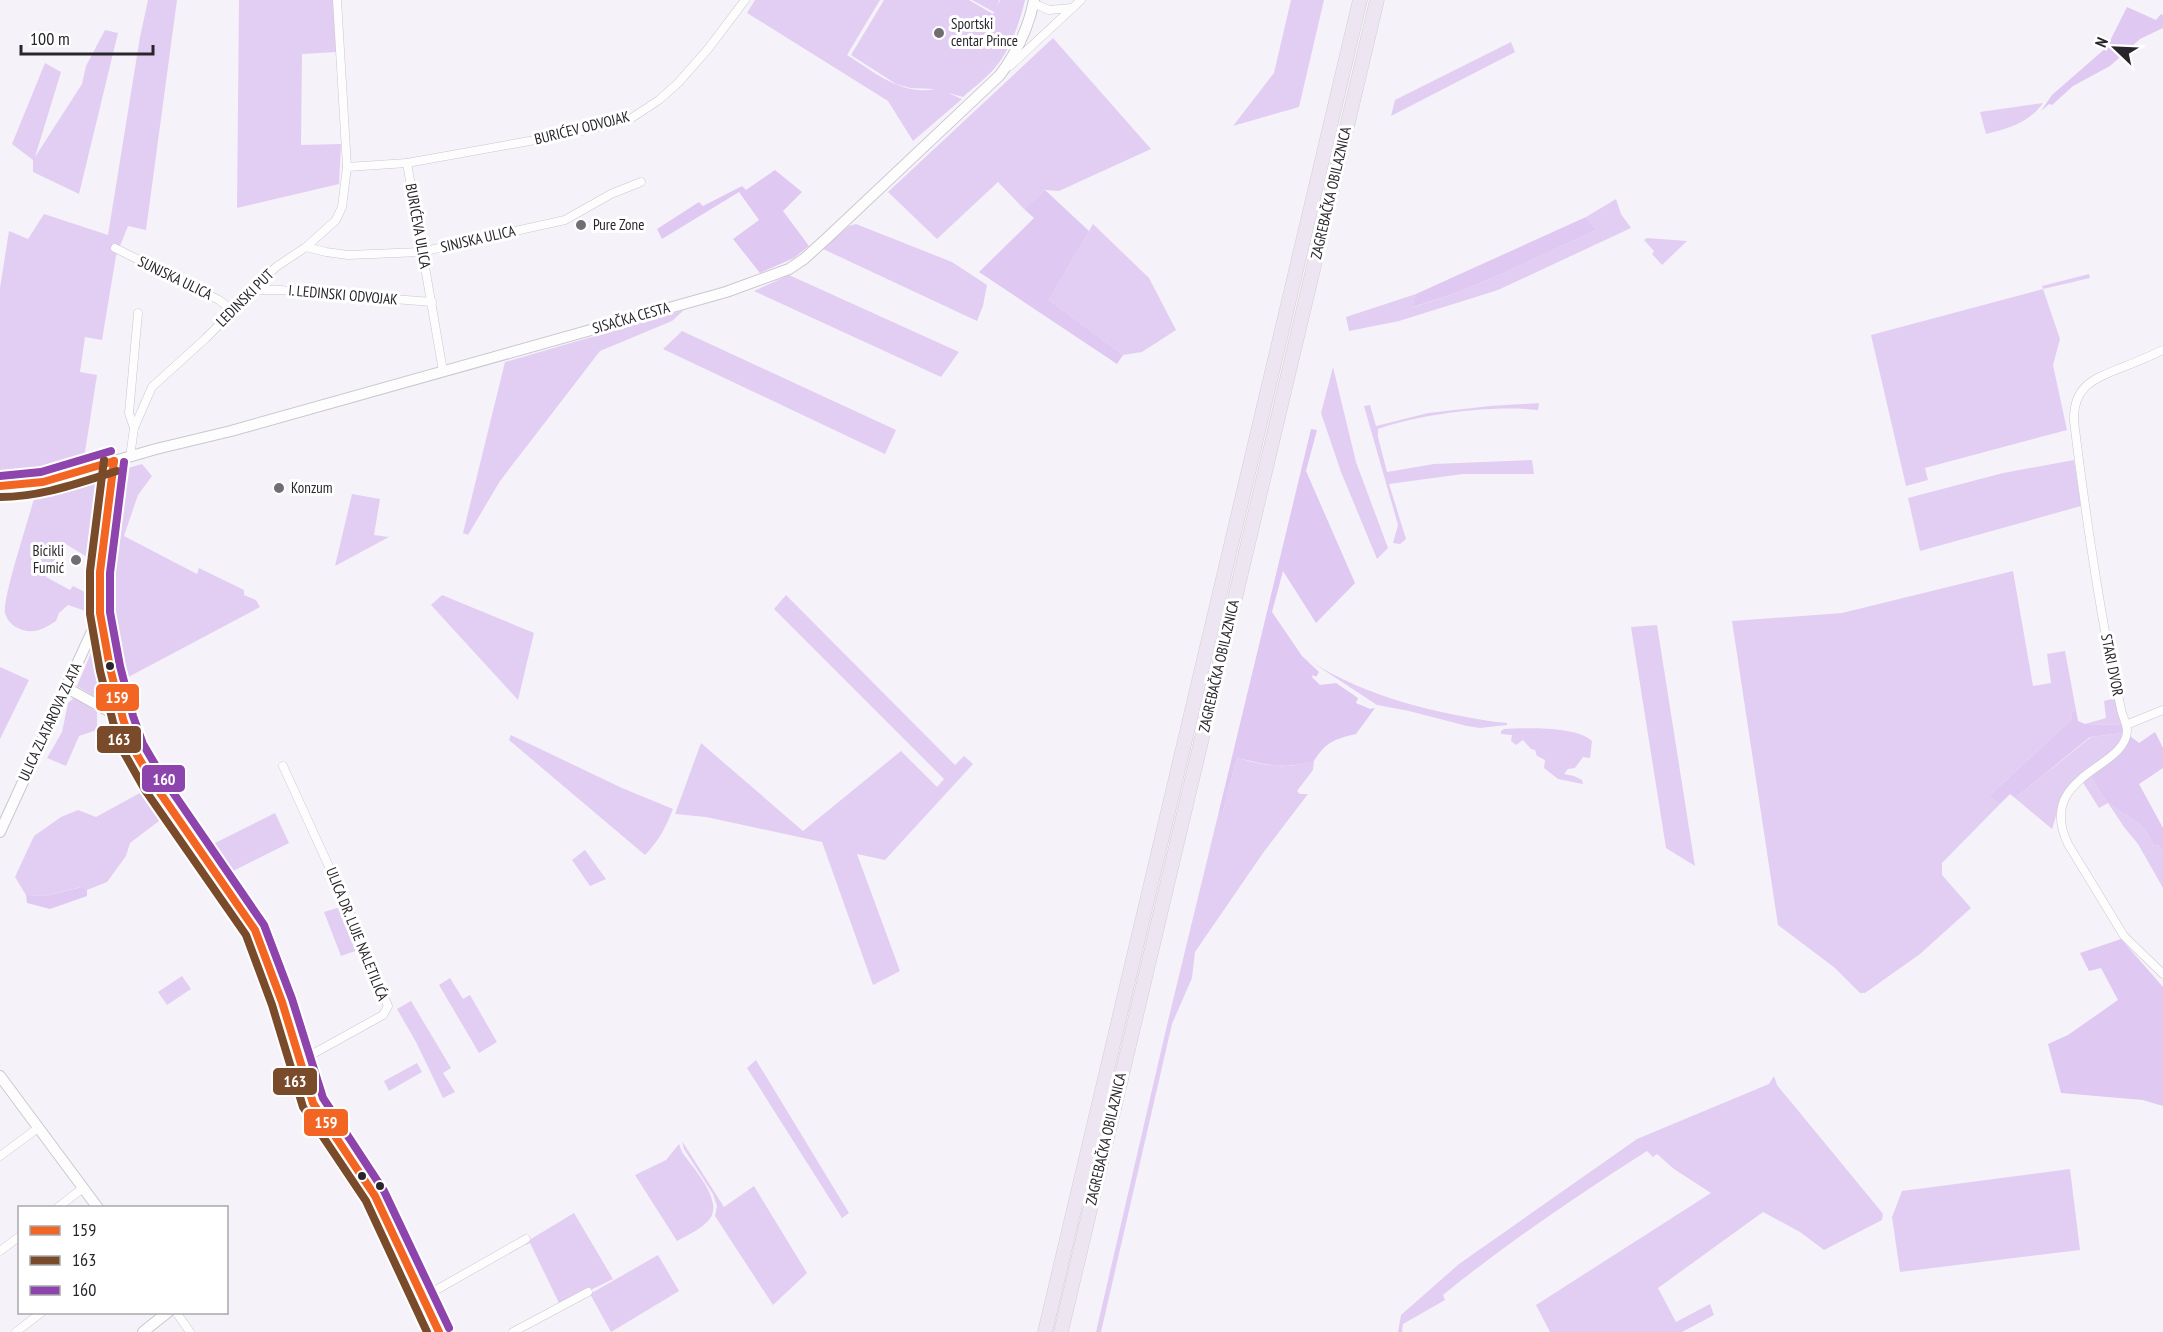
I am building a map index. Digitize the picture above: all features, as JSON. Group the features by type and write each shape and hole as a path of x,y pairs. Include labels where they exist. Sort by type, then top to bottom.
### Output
{"highway":[{"name":"ZAGREBAČKA OBILAZNICA","path":"1045,1332 1360,0"},
{"name":"ZAGREBAČKA OBILAZNICA","path":"1061,1332 1377,0"}],"street":[{"path":"337,0 347,167"},
{"name":"BURIĆEV ODVOJAK","path":"407,163 574,133 630,119 659,100 678,83 708,49 745,0"},
{"path":"1000,75 1081,0"},
{"path":"1034,2 1049,10 1074,7"},
{"name":"SISAČKA CESTA","path":"114,461 231,431 726,292 789,269 826,239 1000,75 1010,61 1025,30 1034,2"},
{"name":"BURIĆEVA ULICA","path":"347,167 407,163 443,371"},
{"name":"LEDINSKI PUT","path":"130,457 134,428 152,387 206,338 276,267 306,247 336,220 342,207 347,167"},
{"name":"SINJSKA ULICA","path":"306,247 348,255 421,252 565,220 611,194 640,182"},
{"name":"SUNJSKA ULICA","path":"115,249 219,300 232,310"},
{"name":"I. LEDINSKI ODVOJAK","path":"254,290 432,302"},
{"name":"LEDINSKI PUT","path":"134,428 129,413 138,313"},
{"name":"STARI DVOR","path":"2126,725 2091,550 2074,413 2080,393 2093,380 2163,350"},
{"path":"0,486 27,486 114,461 100,572 100,613 110,668 133,748 144,768 255,930 282,1002 313,1103 375,1196 439,1332"},
{"name":"ULICA ZLATAROVA ZLATA","path":"0,832 100,613"},
{"path":"67,688 123,718"},
{"path":"2163,710 2126,725 2126,736 2121,745 2080,779 2061,808 2061,825 2068,844 2119,929 2136,950 2163,974"},
{"name":"ULICA DR. LUJE NALETILIĆA","path":"283,766 347,906 387,1006 383,1015 300,1061"},
{"path":"0,1076 96,1206"},
{"path":"0,1156 38,1128"},
{"path":"60,1206 83,1188"},
{"path":"0,1251 18,1238"},
{"path":"422,1298 526,1239"},
{"path":"513,1332 588,1292"},
{"path":"16,1332 39,1314"},
{"path":"143,1332 166,1314"},
{"path":"177,1314 190,1332"}],"shaded area":[{"path":"148,0 177,0 146,230 128,226 116,256 102,340 85,337 80,372 97,375 83,465 20,479 0,479 0,288 9,231 28,239 44,214 108,235"},
{"path":"239,0 333,0 336,52 302,54 301,145 341,144 339,184 237,208"},
{"path":"755,0 880,0 847,55 889,81 900,86 911,89 923,90 935,89 910,88 896,84 851,55 884,0 969,0 993,14 994,12 972,0 999,0 997,6 1000,0 1025,0 1014,36 1000,62 963,97 948,93 962,99 913,141 888,101 747,13"},
{"path":"1291,0 1324,0 1299,107 1233,126 1274,73"},
{"path":"2127,7 2156,20 2161,14 2163,15 2163,28 2140,39 2110,66 2073,86 2052,105 2049,104 2041,111 2052,95 2107,47"},
{"path":"105,30 118,33 79,194 33,172 33,160 12,144 45,63 61,72 35,157 82,84 86,66"},
{"path":"1053,38 1151,149 1059,191 1045,190 1024,209 998,182 937,239 888,192"},
{"path":"1511,42 1515,52 1391,116 1395,100"},
{"path":"2043,103 2025,120 1986,134 1980,112"},
{"path":"775,170 802,192 783,211 809,246 794,258 760,273 733,239 759,220 739,192 662,239 657,229 699,202 703,206 742,186 746,190"},
{"path":"1045,190 1089,231 1049,300 1123,355 1117,364 979,272 1034,218 1024,209"},
{"path":"1616,199 1621,214 1631,228 1498,290 1399,321 1349,331 1346,317 1416,294 1414,307 1456,293 1596,230 1586,217"},
{"path":"1586,217 1596,230 1506,272 1456,293 1413,307 1416,294"},
{"path":"856,224 952,262 987,285 977,321 823,249 849,226"},
{"path":"1093,224 1149,278 1176,330 1142,352 1123,355 1049,300"},
{"path":"1647,238 1687,241 1662,265 1644,240"},
{"path":"2089,274 2090,278 2043,289 2042,286"},
{"path":"789,275 959,352 941,377 754,291"},
{"path":"2043,289 2060,339 2053,365 2067,430 1925,468 1928,480 1906,486 1871,335"},
{"path":"684,310 672,321 600,351 500,481 468,535 463,533 505,362"},
{"path":"682,331 896,430 885,454 663,349"},
{"path":"1333,367 1356,462 1388,548 1377,559 1341,472 1321,413"},
{"path":"1539,403 1538,410 1499,409 1457,412 1415,419 1378,429 1387,472 1434,464 1532,460 1534,474 1463,474 1389,484 1406,539 1400,544 1393,543 1398,525 1364,406 1370,405 1376,426 1428,413"},
{"path":"1311,429 1317,430 1306,471 1355,583 1316,623 1283,571 1272,612 1302,656 1319,672 1316,677 1313,675 1312,677 1320,685 1336,683 1358,698 1356,703 1370,709 1375,708 1356,734 1331,742 1314,761 1283,766 1237,758 1223,811 1219,811"},
{"path":"2074,460 2081,506 1920,551 1908,498 2003,473"},
{"path":"142,464 152,476 138,495 124,536 197,574 199,568 244,590 244,595 256,600 260,607 119,682 106,614 105,582 119,481 125,469"},
{"path":"94,476 99,477 106,484 94,561 64,543 46,577 70,590 73,586 91,595 91,613 68,605 59,613 56,621 39,630 19,629 7,618 5,605 35,495"},
{"path":"352,494 380,499 374,535 389,537 335,566"},
{"path":"2013,571 2033,686 2051,683 2047,654 2065,651 2076,710 2071,712 2072,719 1991,794 2000,804 1942,863 1942,875 1971,908 1920,954 1865,993 1860,993 1835,968 1778,925 1732,621 1842,613"},
{"path":"442,595 534,633 518,700 431,605"},
{"path":"786,595 955,765 964,756 973,764 885,860 857,854 900,971 873,985 822,842 706,817 675,814 701,743 803,831 901,751 937,787 944,779 774,609"},
{"path":"1657,625 1695,866 1666,848 1631,627"},
{"path":"96,641 111,698 111,703 108,704 77,686"},
{"path":"1310,661 1344,680 1380,695 1456,715 1507,723 1507,725 1480,728 1467,726 1377,705"},
{"path":"0,667 29,680 0,739"},
{"path":"74,698 97,712 97,730 79,736 66,766 47,758 62,732 68,703"},
{"path":"2115,698 2122,725 2085,724 2106,718 2104,701"},
{"path":"2076,710 2078,721 2085,724 2122,725 2123,733 2090,737 2015,798 2010,794 2000,804 1990,795 2072,719 2071,712"},
{"path":"1504,729 1563,730 1585,736 1592,741 1590,758 1583,757 1575,768 1568,769 1564,774 1582,780 1583,784 1558,779 1544,768 1545,760 1537,756 1535,750 1523,740 1516,745 1511,741 1512,735 1501,734"},
{"path":"2155,732 2163,748 2163,768 2139,784 2163,828 2163,850 2158,845 2154,846 2140,825 2106,800 2090,775 2123,748 2130,736 2139,743"},
{"path":"2123,733 2113,750 2080,775 2066,789 2052,829 2015,798 2091,737"},
{"path":"511,735 622,788 673,809 654,845 645,855 509,740"},
{"path":"1237,758 1275,766 1314,761 1313,770 1297,791 1300,794 1308,794 1263,853 1195,952 1192,978 1172,1024 1101,1332 1096,1332 1219,811 1223,811"},
{"path":"2090,775 2106,800 2140,825 2154,846 2158,845 2163,850 2163,888 2138,844 2108,803 2099,808 2082,781"},
{"path":"149,788 167,815 130,843 126,856 107,882 87,890 81,887 46,896 26,895 15,877 34,836 61,817 78,810 96,817"},
{"path":"275,813 289,843 225,875 205,848"},
{"path":"585,850 606,879 590,886 572,860"},
{"path":"82,887 87,890 87,896 50,909 27,903 26,895 46,896"},
{"path":"344,906 361,949 341,956 324,912"},
{"path":"2121,939 2163,987 2163,1106 2143,1100 2061,1093 2048,1044 2068,1035 2118,1000 2101,968 2089,971 2080,953"},
{"path":"182,976 191,989 167,1005 158,992"},
{"path":"450,978 463,999 470,995 497,1042 479,1053 439,985"},
{"path":"411,1001 451,1068 443,1073 455,1092 443,1098 397,1009"},
{"path":"756,1060 849,1213 842,1218 747,1068"},
{"path":"417,1063 422,1072 389,1091 384,1081"},
{"path":"1774,1076 1777,1085 1883,1214 1882,1220 1824,1250 1800,1232 1763,1212 1658,1288 1676,1322 1710,1304 1714,1315 1682,1332 1550,1332 1536,1305 1711,1193 1674,1169 1657,1154 1653,1157 1647,1151 1518,1238 1443,1295 1445,1300 1403,1324 1402,1332 1398,1332 1401,1315 1459,1264 1637,1139 1769,1084"},
{"path":"682,1141 724,1207 754,1186 807,1273 773,1305 715,1216 717,1206 713,1194 684,1149"},
{"path":"679,1144 682,1152 706,1185 713,1204 713,1213 709,1220 698,1229 677,1241 635,1175 666,1160"},
{"path":"2070,1169 2080,1250 1900,1272 1892,1217 1902,1191"},
{"path":"574,1213 613,1279 560,1305 530,1243 526,1245 526,1242"},
{"path":"658,1255 679,1291 611,1332 590,1294"}],"transit line":[{"name":"160","path":"0,476 41,472 111,451"},
{"name":"163","path":"104,460 90,571 90,614 100,671 123,751 145,790 246,935 272,1005 303,1107 366,1201 427,1332"},
{"name":"159","path":"114,461 100,572 100,613 110,668 133,748 154,784 255,930 282,1002 313,1103 375,1196 439,1332"},
{"name":"159","path":"0,486 43,482 114,461"},
{"name":"160","path":"124,462 110,573 110,612 120,666 143,744 163,778 264,925 292,999 323,1098 384,1191 449,1328"},
{"name":"163","path":"0,497 45,492 117,471"}],"place":[{"name":"Sportski centar Prince","path":"939,33"},
{"name":"Pure Zone","path":"581,225"},
{"name":"Konzum","path":"279,488"},
{"name":"Bicikli Fumić","path":"76,560"}]}
